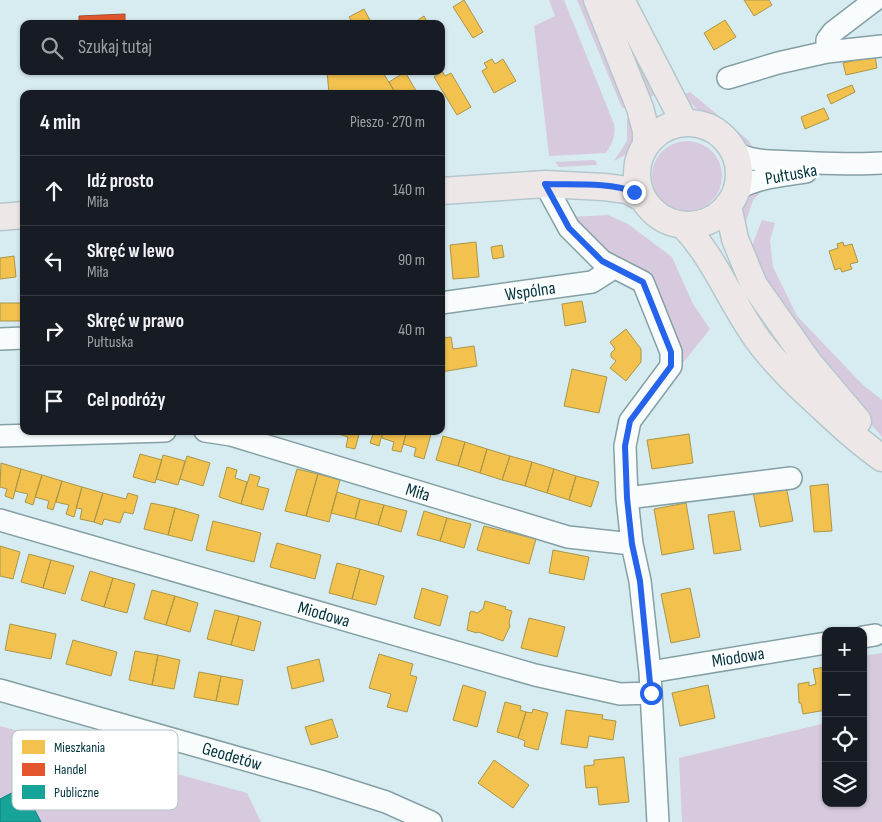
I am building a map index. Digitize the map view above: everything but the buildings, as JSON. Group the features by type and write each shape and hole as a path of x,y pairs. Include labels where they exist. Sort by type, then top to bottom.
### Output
{"main road":[{"path":"597,0 640,108 646,131 636,179 642,198 648,207 659,217 673,223 692,225 716,217 733,197"},
{"path":"621,0 684,122"},
{"path":"545,184 626,167 662,129 684,122 693,122 710,127 725,138 735,154 739,171 733,197 735,239 754,285 809,363 882,448"},
{"path":"445,190 545,184 612,187 627,190 642,198"},
{"path":"0,216 20,215"},
{"path":"683,225 704,251 758,340 789,377 882,458"}],"street":[{"path":"827,52 826,40 833,32 875,0"},
{"path":"728,78 778,63 827,52 882,46"},
{"name":"Pułtuska","path":"735,154 764,161 847,165"},
{"name":"Pułtuska","path":"733,197 750,182 766,178 847,165 882,163"},
{"path":"545,184 569,228 602,261 643,282 671,352 671,366 630,421 625,446 627,498 632,544 640,581 650,672 658,822"},
{"name":"Wspólna","path":"445,302 592,282 614,268"},
{"path":"0,339 20,338"},
{"path":"0,436 33,435"},
{"name":"Miła","path":"226,435 568,536 632,544"},
{"path":"627,498 792,478"},
{"name":"Miodowa","path":"0,520 535,676 620,694 651,693"},
{"name":"Miodowa","path":"650,672 822,644"},
{"name":"Geodetów","path":"0,690 141,730"},
{"name":"Geodetów","path":"178,741 386,802 431,822"}],"shaded area":[{"path":"549,0 564,0 614,124 613,139 606,153 549,156 534,26 555,16"},
{"path":"577,0 589,0 632,104 622,108"},
{"path":"612,7 661,92 650,97"},
{"path":"690,92 748,140 757,154 746,149 728,127 704,114 694,106 684,94"},
{"path":"636,114 636,143 629,152 614,161 627,141 627,119"},
{"path":"687,141 700,144 712,151 719,163 722,176 719,189 712,201 700,208 687,211 674,208 662,201 655,189 652,176 655,163 662,151 674,144"},
{"path":"596,161 597,165 559,167 555,162"},
{"path":"761,187 759,194 753,200 744,228 740,205 749,193"},
{"path":"608,215 628,224 672,257 693,304 710,329 674,374 670,325 570,217"},
{"path":"762,220 775,223 770,241 773,267 797,316 863,385 882,400 882,437 811,355 761,285 750,251"},
{"path":"882,653 882,822 682,822 679,758 822,724 822,807 867,807 867,655"},
{"path":"0,726 15,730 12,730 12,810 178,810 178,774 247,793 261,822 0,822"}],"route":[{"path":"634,192 604,186 545,184 569,228 602,261 643,282 671,352 671,366 630,421 625,446 627,498 632,544 640,581 651,693"}]}
